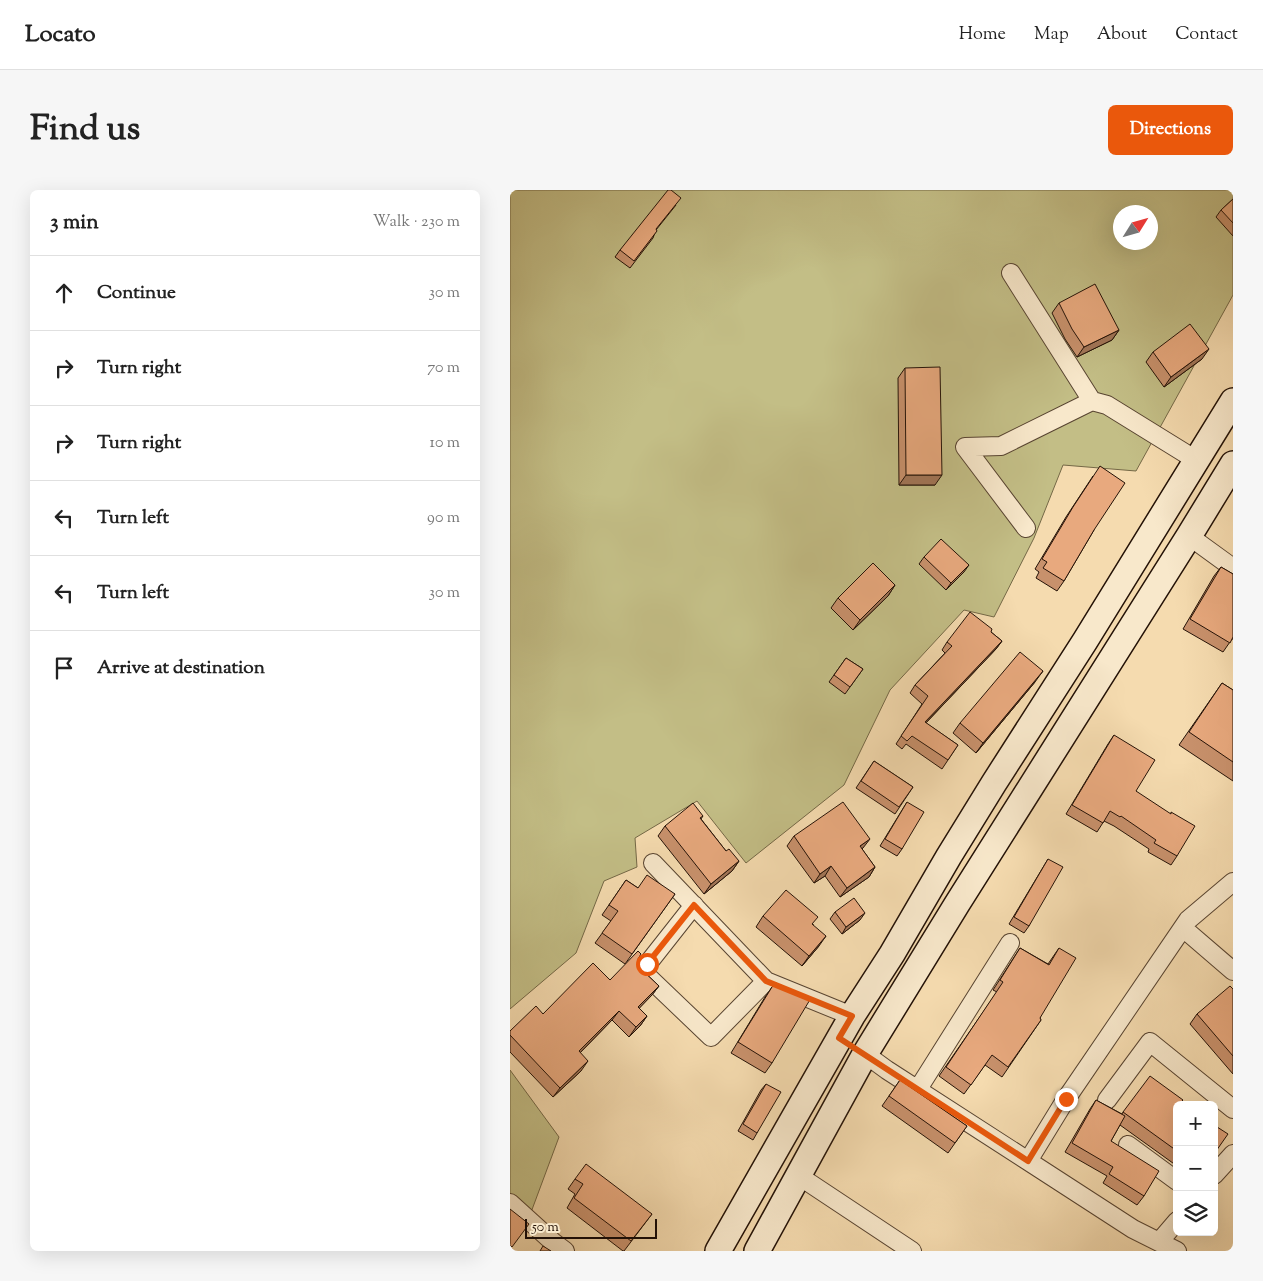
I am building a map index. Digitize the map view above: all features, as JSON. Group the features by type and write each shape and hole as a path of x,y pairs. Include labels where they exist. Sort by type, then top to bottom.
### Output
{"main road":[{"path":"718,1251 852,1016 892,954 949,856 1085,641 1233,401"},
{"path":"757,1251 865,1054 1233,464"},
{"path":"839,1038 865,1054"}],"street":[{"path":"1011,274 1092,401"},
{"path":"1026,528 965,447 1001,446 1092,401 1107,405 1196,460"},
{"path":"1189,536 1233,568"},
{"path":"653,863 766,981 852,1016"},
{"path":"1028,1161 1066,1099 1188,920 1233,882"},
{"path":"694,905 642,971 711,1037 766,981"},
{"path":"1183,928 1233,971"},
{"path":"918,1090 1010,943"},
{"path":"1107,1100 1150,1042 1233,1109"},
{"path":"865,1054 1133,1228 1177,1251"},
{"path":"1128,1145 1173,1178"},
{"path":"1218,1171 1233,1154"},
{"path":"799,1176 905,1249"},
{"path":"510,1203 565,1251"},
{"path":"1159,1242 1173,1225"}],"shaded area":[{"path":"510,190 1233,190 1233,295 1136,471 1063,465 1034,538 994,617 964,610 890,690 844,785 746,863 697,801 635,838 637,867 604,881 576,953 510,1009"},
{"path":"510,1070 559,1137 530,1215 510,1197"}],"building":[{"path":"668,190 671,190 681,198 656,229 657,231 634,261 620,250"},
{"path":"1233,199 1233,223 1221,210"},
{"path":"1095,284 1119,330 1084,347 1072,329 1059,303"},
{"path":"1190,324 1209,349 1171,377 1153,352"},
{"path":"940,367 942,475 906,475 905,368"},
{"path":"1100,466 1125,483 1064,581 1043,568 1047,562 1042,559"},
{"path":"941,539 969,565 951,583 924,557"},
{"path":"873,563 895,585 860,620 838,598"},
{"path":"1221,567 1233,574 1233,637 1230,643 1190,619"},
{"path":"970,612 992,629 991,632 1002,641 925,722 958,745 948,760 912,736 907,741 901,736 928,696 915,685 952,646 947,642"},
{"path":"1020,652 1043,671 983,743 960,723"},
{"path":"846,658 863,669 850,687 834,675"},
{"path":"1222,683 1233,690 1233,762 1189,732"},
{"path":"1114,735 1155,760 1136,791 1171,814 1171,812 1195,826 1177,856 1154,843 1156,840 1121,816 1110,811 1103,823 1072,805"},
{"path":"874,761 913,787 899,807 861,781"},
{"path":"843,802 870,839 860,846 875,867 847,888 831,866 820,874 794,836"},
{"path":"907,802 924,812 902,849 885,839"},
{"path":"693,803 703,816 700,818 726,851 729,849 739,861 711,884 665,826"},
{"path":"1048,859 1063,867 1029,926 1014,917"},
{"path":"647,875 675,894 632,954 602,933 618,911 609,905 626,880 638,888"},
{"path":"786,890 818,917 812,924 826,936 809,956 763,916"},
{"path":"854,898 865,913 846,927 835,912"},
{"path":"1020,948 1049,965 1059,948 1076,958 1040,1018 1041,1020 1008,1067 992,1055 971,1085 946,1067 1003,982 1000,980"},
{"path":"638,951 641,954 638,959 641,969 659,986 638,1007 647,1016 636,1027 619,1011 579,1051 588,1061 560,1088 510,1035 510,1031 536,1006 543,1014 593,963 610,980"},
{"path":"776,983 811,998 772,1063 738,1042"},
{"path":"1230,986 1233,989 1233,1056 1197,1014"},
{"path":"1150,1076 1183,1100 1173,1101 1173,1148 1123,1112"},
{"path":"900,1080 967,1126 955,1143 889,1096"},
{"path":"766,1084 781,1092 757,1133 743,1124"},
{"path":"1096,1100 1125,1116 1111,1141 1159,1171 1144,1196 1109,1174 1113,1167 1072,1143"},
{"path":"1218,1128 1228,1134 1218,1148"},
{"path":"586,1164 652,1214 631,1241 574,1198 583,1184 575,1179"},
{"path":"510,1209 529,1224 512,1247 510,1245"},
{"path":"543,1246 551,1251 540,1251"}],"route":[{"path":"647,964 694,905 766,981 852,1016 839,1038 1028,1161 1066,1099"}]}
